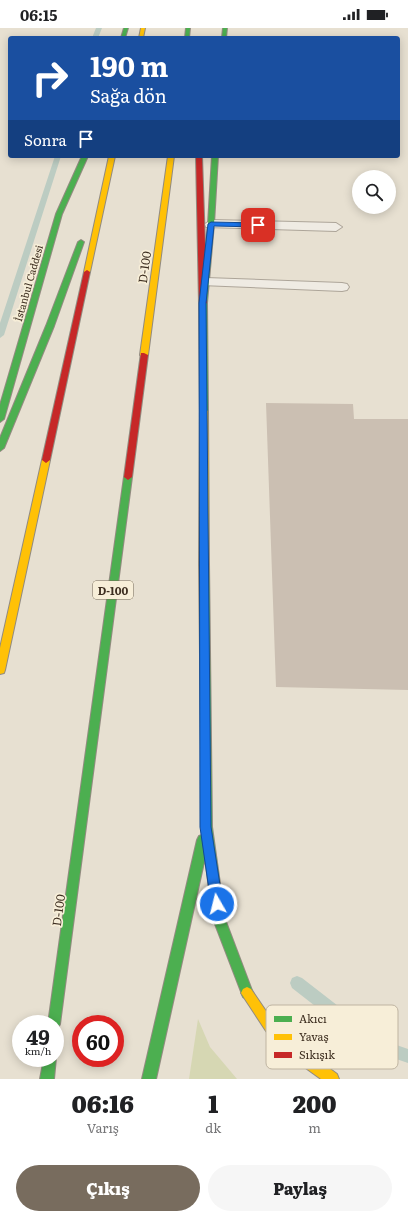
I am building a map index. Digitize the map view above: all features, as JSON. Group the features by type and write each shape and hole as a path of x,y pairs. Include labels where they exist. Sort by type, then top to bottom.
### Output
{"main road":[{"name":"İstanbul Caddesi","path":"0,419 60,214 84,158"},
{"path":"0,670 112,158"},
{"name":"D-100","path":"55,1015 171,158"},
{"path":"199,158 203,303 206,827 219,919 249,997 266,1021"},
{"path":"203,303 211,224 215,158"},
{"path":"0,448 50,326 108,172"},
{"path":"149,1079 206,827"},
{"path":"47,1079 49,1067"},
{"path":"318,1069 332,1079"}],"lane":[{"path":"211,224 336,227"},
{"path":"206,282 342,287"}],"green space":[{"path":"198,1019 210,1047 237,1079 189,1079"}],"building":[{"path":"266,403 353,404 354,419 408,419 408,690 276,687"}],"waterway":[{"path":"96,36 99,28"},
{"path":"0,335 57,158"},
{"path":"297,983 325,1005"},
{"path":"398,1053 408,1056"}],"traffic: fast":[{"path":"124,36 126,28"},
{"path":"187,36 188,28"},
{"path":"224,36 225,28"},
{"path":"0,419 59,214 84,158"},
{"path":"204,411 203,303 211,224 215,158"},
{"path":"0,448 50,326 81,242"},
{"path":"55,1015 128,477"},
{"path":"204,564 206,827 219,919 247,993"},
{"path":"149,1079 203,840"},
{"path":"47,1079 49,1067"}],"traffic: slow":[{"path":"141,36 143,28"},
{"path":"87,272 112,158"},
{"path":"144,355 171,158"},
{"path":"204,411 204,564"},
{"path":"0,670 46,460"},
{"path":"247,993 266,1021"},
{"path":"318,1069 332,1079"}],"traffic: jam":[{"path":"199,158 203,303"},
{"path":"46,460 87,272"},
{"path":"128,477 144,355"}],"route":[{"path":"217,904 206,827 203,303 211,224 258,225"}]}
